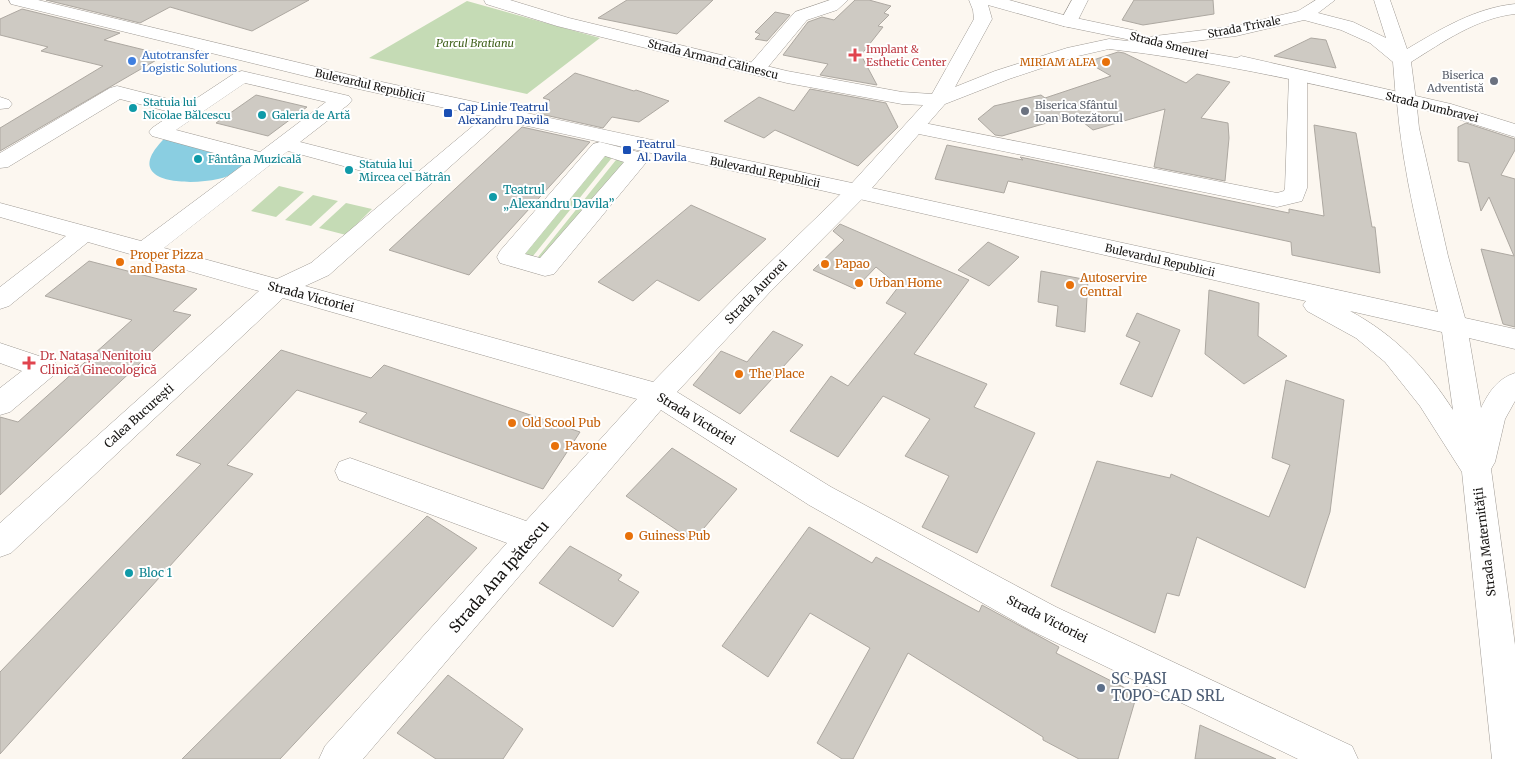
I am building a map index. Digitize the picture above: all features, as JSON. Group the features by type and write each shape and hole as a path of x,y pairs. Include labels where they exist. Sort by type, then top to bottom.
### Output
{"main road":[{"name":"Bulevardul Republicii","path":"17,0 354,82 1515,339"},
{"name":"Strada Armand Călinescu","path":"492,0 563,22 756,69 855,90 938,100"},
{"path":"756,69 802,16 811,12 832,8 840,0"},
{"path":"938,100 983,19 982,10 977,0"},
{"name":"Strada Smeurei","path":"990,0 1068,22 1349,87"},
{"path":"1068,22 1080,0"},
{"name":"Strada Trivale","path":"1155,41 1236,31 1304,14 1326,0"},
{"path":"1382,0 1402,60 1406,100"},
{"path":"1402,60 1435,40 1490,12 1515,9"},
{"name":"Strada Trivale","path":"1304,14 1347,26 1376,39 1402,60"},
{"path":"938,100 1002,75 1073,52 1109,44 1128,45 1259,67"},
{"path":"147,249 264,160 342,100 242,76 160,132 264,160"},
{"path":"914,127 1277,200 1294,196 1296,188 1298,76"},
{"name":"Strada Dumbravei","path":"1349,87 1451,110 1515,131"},
{"path":"0,162 116,92 191,111"},
{"name":"Strada Aurorei","path":"658,394 760,287 856,192 938,100"},
{"name":"Strada Maternității","path":"1406,100 1409,128 1434,247 1454,325 1477,473 1511,759"},
{"name":"Calea București","path":"0,542 277,289 320,269 499,114"},
{"path":"284,144 422,180"},
{"path":"600,148 638,158 545,268 529,263 509,257 600,148"},
{"name":"Strada Victoriei","path":"0,210 147,249 277,289 353,308 658,394 820,496 1044,619 1339,759"},
{"path":"0,300 86,233"},
{"path":"1281,288 1347,321 1379,341 1405,365 1477,473"},
{"path":"0,353 44,368 0,404"},
{"path":"1477,473 1491,420 1500,398 1515,384"},
{"name":"Strada Ana Ipătescu","path":"338,759 658,394"},
{"path":"350,471 533,538"}],"green space":[{"name":"Parcul Bratianu","path":"467,1 600,38 527,94 369,58"},
{"path":"601,150 615,154 529,261 513,257"},
{"path":"620,155 634,159 545,266 534,262"},
{"path":"279,186 304,192 276,217 251,211"},
{"path":"313,195 338,201 311,226 285,220"},
{"path":"346,203 372,209 346,235 319,228"}],"water":[{"name":"Fântâna Muzicală","path":"165,138 256,162 242,170 218,179 190,182 163,178 153,173 150,164 153,153"}],"building":[{"path":"46,0 309,0 252,31 170,7 140,23"},
{"path":"627,0 713,0 677,34 598,18"},
{"path":"855,0 869,0 891,6 884,13 889,15 878,26 883,27 861,55 877,85 820,75 828,64 783,55 808,22 822,17 834,20"},
{"path":"1134,0 1213,0 1214,14 1143,25 1122,20"},
{"path":"22,9 120,33 104,40 165,55 0,151 0,128 103,66 41,51 48,47 0,35 0,19"},
{"path":"775,12 790,15 767,41 755,39 760,34 755,32"},
{"path":"1311,38 1326,40 1336,68 1274,56"},
{"path":"1118,52 1124,53 1186,83 1197,74 1230,82 1201,118 1228,123 1229,138 1225,181 1154,167 1165,109 1093,130 1074,115 1002,136 995,135 978,119 994,106 1041,95 1045,98 1111,76 1087,62"},
{"path":"575,73 669,101 639,122 612,117 603,128 536,113 550,100 543,98"},
{"path":"810,89 886,103 898,127 858,166 775,130 764,138 724,121 759,97 794,111"},
{"name":"Galeria de Artă","path":"256,95 307,107 268,136 216,123"},
{"path":"1466,123 1515,139 1515,150 1501,175 1515,179 1515,327 1503,324 1481,249 1514,256 1489,197 1481,211 1469,163 1458,161 1458,127"},
{"path":"1314,125 1356,133 1372,227 1375,227 1380,273 1292,255 1291,242 1008,181 1004,193 935,179 947,145 1023,160 1020,157 1289,213 1289,209 1324,216"},
{"name":"Teatrul „Alexandru Davila”","path":"522,127 590,142 469,275 389,250"},
{"path":"691,205 766,239 699,301 657,280 633,301 598,282"},
{"path":"840,224 969,280 914,354 987,384 974,407 1035,433 977,553 922,527 949,476 905,456 930,419 883,396 838,457 790,431 831,376 848,386 906,313 886,303 899,286 876,267 855,289 813,270 844,240 833,231"},
{"path":"988,242 1019,257 989,286 958,270"},
{"path":"89,261 197,289 173,311 191,315 0,495 0,417 18,422 132,320 45,296"},
{"path":"1041,271 1088,280 1085,332 1056,326 1058,306 1038,302"},
{"path":"1209,290 1259,303 1258,336 1287,356 1244,384 1205,354"},
{"path":"1137,313 1180,330 1152,397 1120,384 1140,342 1126,336"},
{"name":"The Place","path":"773,331 803,345 740,414 693,385 721,351 747,362"},
{"name":"Bloc 1","path":"281,350 371,378 384,365 580,432 543,489 359,422 367,413 297,390 227,465 253,474 0,754 0,672 201,464 176,455"},
{"path":"1286,380 1344,400 1330,512 1305,588 1197,537 1179,596 1167,593 1155,633 1051,586 1097,461 1170,478 1171,474 1269,517 1290,465 1272,458"},
{"path":"672,448 737,489 693,541 626,496"},
{"path":"427,516 477,548 280,759 182,759"},
{"path":"809,527 872,563 876,557 979,612 982,605 1059,647 1056,653 1137,694 1118,759 1079,759 1043,740 1043,737 908,653 853,759 842,759 817,743 870,648 810,613 768,677 722,646"},
{"path":"570,546 622,575 618,580 639,592 613,627 539,583"},
{"path":"448,675 523,729 503,759 436,759 397,733"},
{"path":"1200,725 1276,759 1195,759"}],"place":[{"name":"Implant & Esthetic Center","path":"855,55"},
{"name":"Autotransfer Logistic Solutions","path":"132,61"},
{"name":"MIRIAM ALFA","path":"1106,62"},
{"name":"Biserica Adventistă","path":"1494,81"},
{"name":"Statuia lui Nicolae Bălcescu","path":"133,108"},
{"name":"Biserica Sfântul Ioan Botezătorul","path":"1025,111"},
{"name":"Cap Linie Teatrul Alexandru Davila","path":"448,113"},
{"name":"Galeria de Artă","path":"262,115"},
{"name":"Teatrul Al. Davila","path":"627,150"},
{"name":"Fântâna Muzicală","path":"198,159"},
{"name":"Statuia lui Mircea cel Bătrân","path":"349,170"},
{"name":"Teatrul „Alexandru Davila”","path":"493,197"},
{"name":"Proper Pizza and Pasta","path":"120,262"},
{"name":"Papao","path":"825,264"},
{"name":"Urban Home","path":"859,283"},
{"name":"Autoservire Central","path":"1070,285"},
{"name":"Dr. Natașa Nenițoiu Clinică Ginecologică","path":"29,363"},
{"name":"The Place","path":"739,374"},
{"name":"Old Scool Pub","path":"512,423"},
{"name":"Pavone","path":"555,446"},
{"name":"Guiness Pub","path":"629,536"},
{"name":"Bloc 1","path":"129,573"},
{"name":"SC PASI TOPO-CAD SRL","path":"1101,688"}]}
